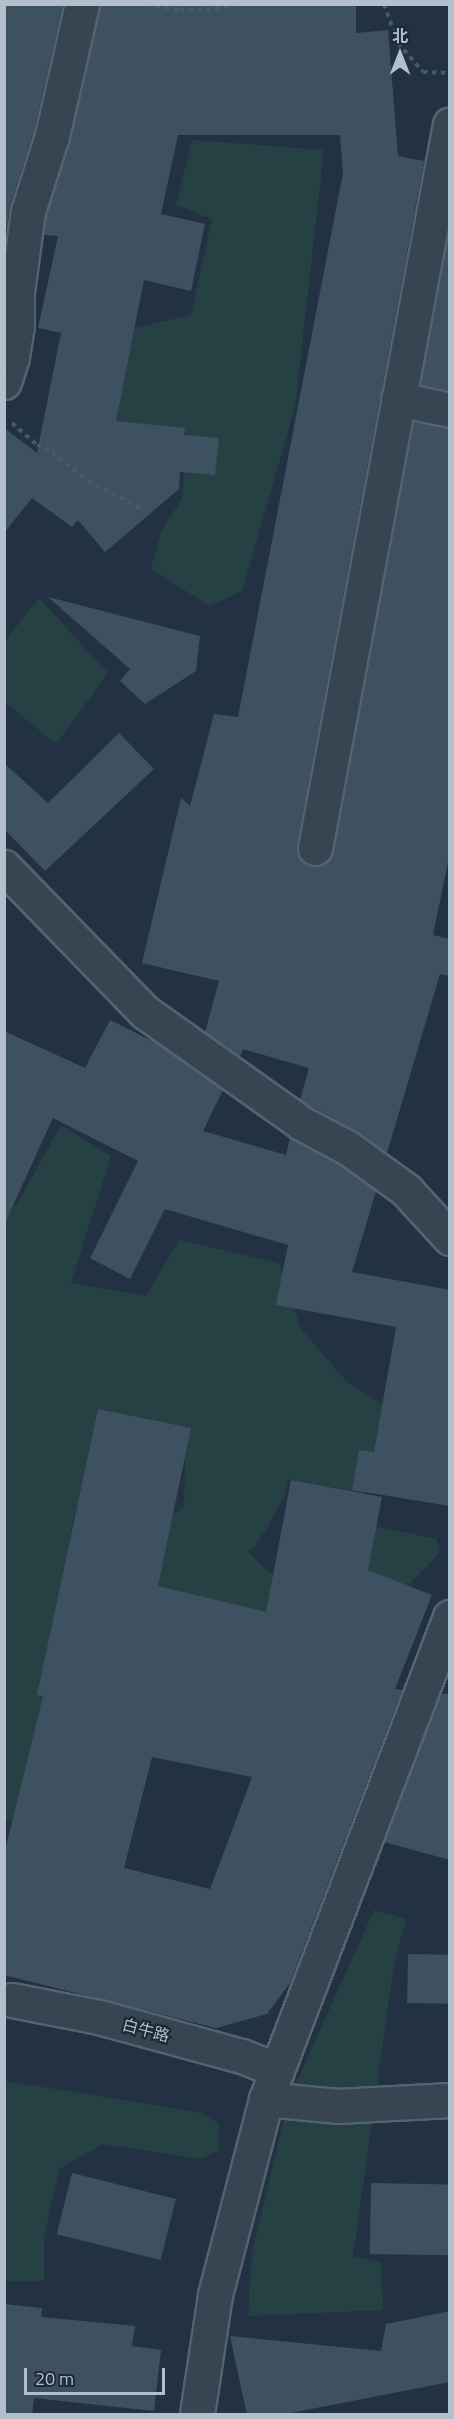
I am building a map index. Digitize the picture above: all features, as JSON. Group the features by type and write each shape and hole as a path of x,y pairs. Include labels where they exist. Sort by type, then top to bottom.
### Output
{"street":[{"path":"4,382 12,357 17,325 17,292 28,211 44,168 58,115 82,4"},
{"path":"315,848 450,124"},
{"path":"398,399 450,410"},
{"path":"4,867 145,1012 300,1123 348,1148 406,1190 450,1238"},
{"path":"202,2408 215,2295 271,2085 450,1617"},
{"name":"白牛路","path":"12,2000 110,2020 242,2056 271,2085 337,2106 450,2100"}],"path":[{"path":"147,4 180,10 206,10 237,4"},
{"path":"384,4 398,43 423,72 450,74"},
{"path":"4,417 26,433 37,446 52,452 88,481 142,509"}],"green space":[{"path":"192,140 324,150 295,407 242,591 210,606 151,569 161,531 182,499 187,437 111,431 135,328 191,315 212,219 176,205"},
{"path":"39,598 108,673 56,744 5,702 5,641"},
{"path":"61,1125 111,1156 71,1283 146,1296 179,1240 279,1263 301,1329 346,1381 386,1407 365,1494 288,1479 284,1496 267,1528 253,1548 247,1551 286,1588 374,1526 437,1539 440,1553 357,1636 130,1586 148,1533 184,1507 185,1460 118,1447 94,1458 74,1516 21,1824 5,1819 5,1201 16,1206"},
{"path":"374,1910 406,1919 394,1964 353,2257 381,2262 383,2310 248,2316 252,2253 289,2099"},
{"path":"5,2081 202,2113 219,2124 219,2150 201,2159 103,2144 59,2169 44,2238 44,2281 5,2281"}],"building":[{"path":"4,4 63,4 34,131 10,205 6,234"},
{"path":"100,4 356,4 356,33 388,30 398,156 424,161 297,845 297,854 302,862 311,866 322,865 330,860 414,421 450,428 450,852 433,935 450,939 450,976 440,974 387,1153 357,1132 300,1100 309,1068 243,1049 240,1056 205,1032 219,981 142,963 181,798 190,806 214,714 238,717 343,173 340,135 178,135 161,214 205,224 191,291 144,280 116,421 185,428 184,435 219,438 215,475 180,472 179,489 105,552 78,520 72,527 32,498 4,533 4,428 37,453 61,333 38,328 58,236 44,235 46,215 70,140"},
{"path":"450,229 450,391 420,385"},
{"path":"48,597 200,636 196,671 145,704 120,681 130,669"},
{"path":"119,733 154,769 45,871 4,829 4,763 48,803"},
{"path":"110,1020 158,1044 223,1090 203,1131 286,1155 290,1138 338,1164 376,1191 352,1272 450,1290 450,1506 352,1490 359,1450 374,1452 396,1327 276,1305 288,1245 165,1209 130,1279 90,1258 138,1161 53,1118 4,1225 4,1031 85,1068"},
{"path":"98,1409 191,1428 158,1586 266,1612 291,1480 382,1497 368,1570 432,1595 395,1689 402,1690 290,1983 267,2014 216,2028 4,1975 4,1855 43,1696 37,1695","holes":["152,1757 252,1777 210,1889 124,1868"]},
{"path":"441,1694 450,1694 450,1860 384,1842"},
{"path":"408,1954 450,1955 449,2004 407,2003"},
{"path":"72,2173 176,2199 161,2260 57,2234"},
{"path":"371,2183 450,2184 449,2255 370,2254"},
{"path":"4,2304 42,2308 41,2317 135,2326 132,2346 161,2350 154,2411 34,2398 32,2415 4,2415"},
{"path":"450,2311 450,2382 280,2415 247,2415 230,2336 381,2351 386,2324"}]}
